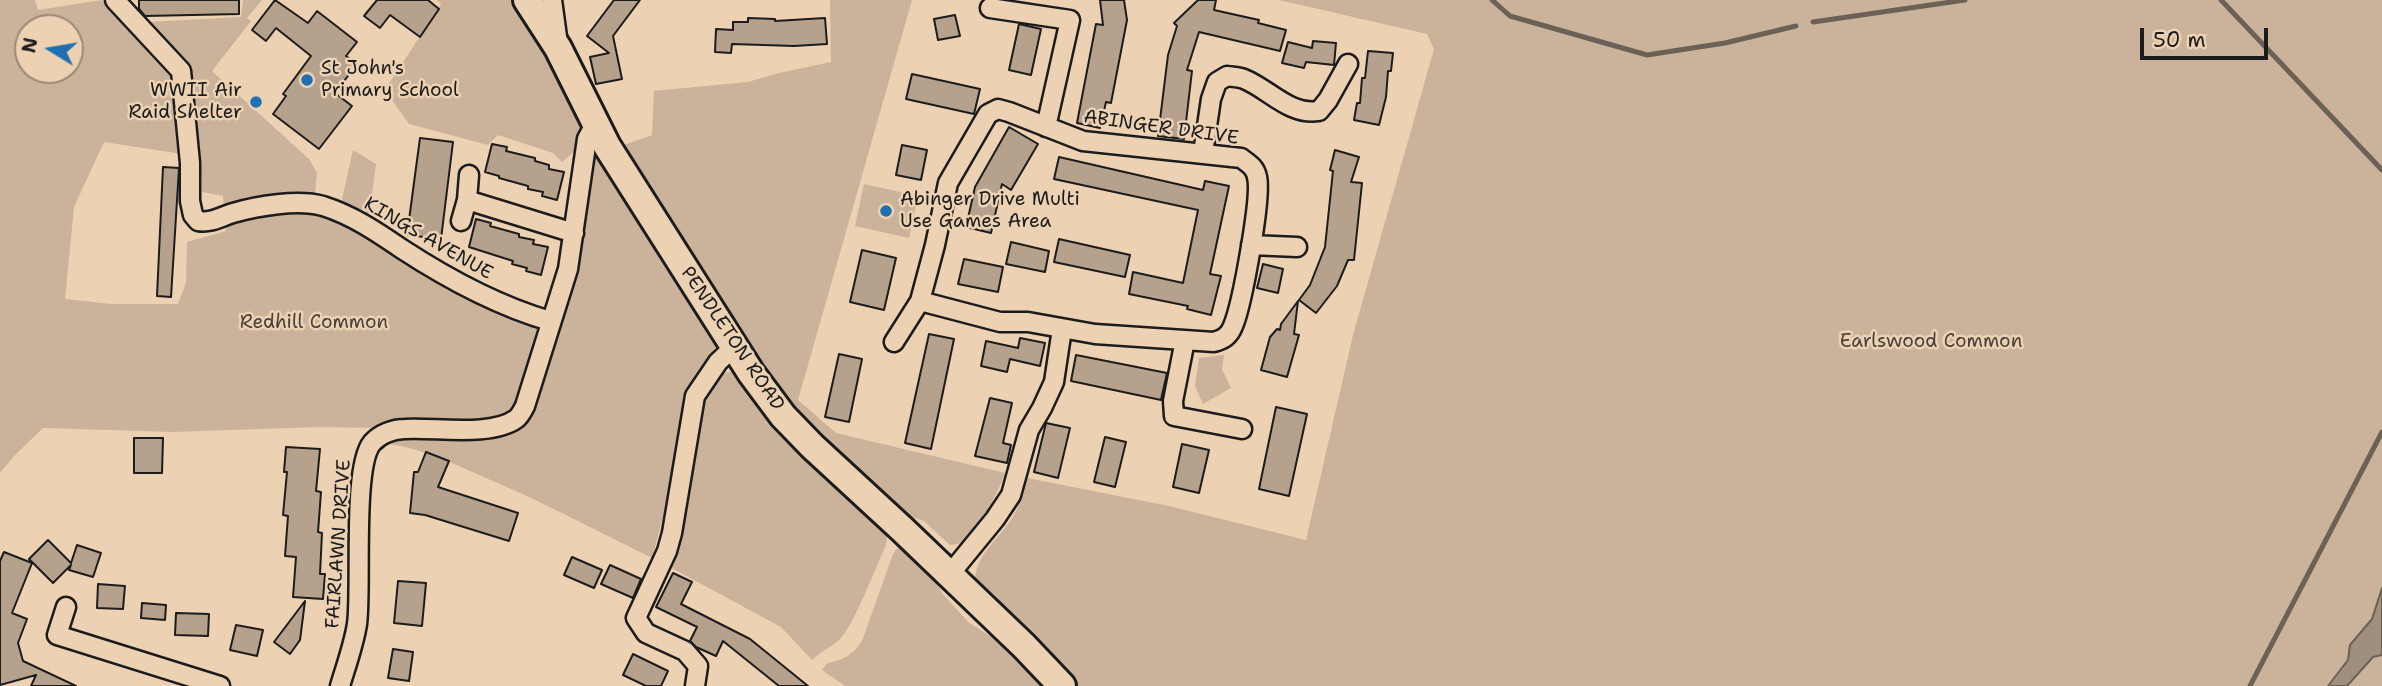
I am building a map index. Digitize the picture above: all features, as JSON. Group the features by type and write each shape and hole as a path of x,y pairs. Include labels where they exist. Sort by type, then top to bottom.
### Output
{"street":[{"name":"KINGS AVENUE","path":"115,0 181,71 190,163 190,201 193,215 198,221 209,222 235,212 294,202 322,206 375,229 403,249 485,297 519,312 550,321"},
{"name":"PENDLETON ROAD","path":"527,0 558,48 595,124 620,166 775,405 802,436 950,575 1062,686"},
{"path":"552,0 558,48"},
{"path":"990,8 1070,20 1046,127"},
{"path":"1203,153 1210,99 1217,82 1227,76 1244,79 1271,96 1307,113 1319,111 1348,64"},
{"name":"ABINGER DRIVE","path":"998,110 1009,112 1046,127 1083,141 1241,158 1253,166 1258,180 1251,245 1233,326 1226,338 1214,342 1185,340 1062,329 1028,322 1000,322 920,302 948,183 988,114 998,110"},
{"name":"FAIRLAWN DRIVE","path":"340,686 357,625 359,511 365,458 370,445 385,433 403,428 451,430 502,426 518,418 525,406 568,269 587,139 595,124"},
{"path":"461,221 467,200 469,175"},
{"path":"467,200 574,233"},
{"path":"1251,245 1297,247"},
{"path":"894,342 920,302"},
{"path":"950,575 1011,495 1029,430 1054,382 1062,329"},
{"path":"1185,340 1172,401 1174,416 1242,429"},
{"path":"695,686 698,666 685,651 646,633 636,618 667,551 695,396 718,362 735,346"},
{"path":"66,607 53,642 220,686"}],"green space":[{"name":"Redhill Common","path":"0,0 35,0 38,10 102,0 173,74 182,154 104,142 74,207 65,299 111,304 178,304 186,283 187,242 226,231 223,196 202,192 200,151 190,86 147,22 241,17 243,0 262,0 247,18 251,21 212,71 309,159 317,173 314,205 339,213 353,150 376,164 367,232 472,296 539,326 517,399 508,412 492,420 404,423 377,428 319,427 172,432 43,428 0,473"},
{"path":"437,0 517,0 580,114 581,130 576,150 562,162 553,153 498,135 488,145 409,124 385,90 441,4"},
{"path":"830,0 912,0 798,400 836,433 1005,473 980,522 960,543 950,545 924,521 906,515 791,409 692,263 621,146 652,135 654,91 748,82 831,62"},
{"name":"Earlswood Common","path":"1279,0 2382,0 2382,686 1077,686 981,591 984,588 975,578 981,559 1016,511 1027,478 1169,506 1306,540 1353,335 1434,49 1427,34"},
{"path":"599,153 715,338 713,357 692,387 684,404 674,463 652,558 507,487 439,458 389,444 387,441 402,438 448,440 500,436 526,423 535,400 592,154"},
{"name":"Abinger Drive Multi Use Games Area","path":"864,184 918,196 909,238 855,226"},
{"path":"1224,355 1222,369 1231,388 1203,404 1195,386 1199,358"},
{"path":"732,372 742,377 798,452 887,536 886,545 845,633 812,660 781,627 668,566 704,396 722,373"},
{"path":"899,546 934,580 968,622 1026,659 1050,686 845,686 822,670 827,663 851,653 862,641 893,554"}],"shaded area":[{"path":"2382,588 2382,655 2373,657 2347,686 2328,686 2348,660 2350,645 2372,619"}],"building":[{"path":"139,0 239,0 239,14 145,16 139,9"},
{"path":"275,0 308,23 317,11 357,42 346,56 357,64 335,93 352,106 319,149 273,114 286,96 283,94 311,56 276,28 266,41 252,30"},
{"path":"377,0 428,0 439,9 420,37 390,15 380,28 364,16"},
{"path":"614,0 640,0 613,36 622,79 596,84 590,57 609,53 587,36"},
{"path":"1100,0 1124,0 1127,20 1111,103 1106,102 1100,128 1077,123 1096,24 1103,25"},
{"path":"1198,0 1216,0 1214,10 1259,20 1258,23 1286,30 1280,51 1199,32 1187,70 1192,71 1184,139 1158,136 1168,55 1177,26 1174,23"},
{"path":"955,15 960,36 938,40 934,19"},
{"path":"748,18 775,21 825,18 827,44 732,44 731,53 715,52 716,29 733,30 733,22 748,22"},
{"path":"1019,24 1041,29 1031,75 1009,70"},
{"path":"1313,41 1336,43 1334,65 1306,62 1304,68 1282,63 1288,42 1312,48"},
{"path":"1368,51 1393,53 1379,125 1354,120 1357,103 1360,103"},
{"path":"912,74 980,89 974,114 906,99"},
{"path":"1009,127 1038,144 1011,190 1002,184 991,233 966,227 975,187"},
{"path":"420,138 453,142 441,239 407,235"},
{"path":"492,144 507,147 506,151 535,158 535,161 549,165 549,169 564,172 557,200 542,196 543,192 528,189 528,186 485,172"},
{"path":"902,145 927,150 921,180 896,175"},
{"path":"1335,150 1359,157 1351,182 1362,183 1354,260 1348,260 1337,286 1316,313 1299,300 1310,285 1325,247 1333,171 1330,170"},
{"path":"1059,157 1203,190 1205,181 1229,186 1210,274 1221,276 1211,315 1187,309 1188,306 1129,294 1133,272 1183,283 1198,210 1054,179"},
{"path":"163,167 179,168 171,297 157,296"},
{"path":"476,219 519,234 519,237 534,240 533,244 548,247 541,275 512,264 513,261 469,247"},
{"path":"1059,239 1130,255 1125,277 1054,262"},
{"path":"1011,242 1049,251 1045,272 1006,264"},
{"path":"862,250 896,258 884,310 850,302"},
{"path":"964,259 1003,267 998,292 958,284"},
{"path":"1263,264 1283,269 1278,293 1257,288"},
{"path":"1298,301 1294,334 1299,335 1287,377 1261,370 1270,337 1277,329 1280,330 1281,324"},
{"path":"929,334 954,339 931,449 905,443"},
{"path":"1020,338 1045,343 1040,366 1010,359 1007,372 981,366 986,341 1018,348"},
{"path":"839,354 862,359 849,422 825,417"},
{"path":"1076,355 1167,373 1161,400 1071,381"},
{"path":"990,398 1012,403 1003,443 1011,445 1007,463 975,456"},
{"path":"1276,407 1307,414 1289,496 1259,489"},
{"path":"1046,423 1070,428 1058,478 1034,472"},
{"path":"1105,437 1126,442 1115,487 1094,482"},
{"path":"134,438 163,438 162,473 134,473"},
{"path":"1182,444 1209,450 1199,493 1173,487"},
{"path":"286,447 320,449 316,491 321,492 318,532 322,533 320,574 325,574 323,599 293,597 296,557 285,556 288,516 283,515 287,472 284,472"},
{"path":"426,452 449,461 438,487 518,513 509,541 425,515 410,513 414,472 418,472"},
{"path":"48,540 71,563 77,545 101,553 93,577 69,570 71,565 53,583 29,559"},
{"path":"4,552 32,563 12,613 27,619 18,643 23,661 76,686 31,686 36,675 0,685 0,561"},
{"path":"572,557 602,570 594,588 564,575"},
{"path":"610,565 641,579 633,598 601,584"},
{"path":"673,573 692,582 681,604 750,639 808,686 779,686 723,641 716,656 696,647 690,641 697,627 656,607"},
{"path":"398,581 426,583 422,626 394,623"},
{"path":"98,584 125,586 123,609 97,608"},
{"path":"305,601 300,640 290,654 274,642"},
{"path":"142,603 166,605 165,620 141,618"},
{"path":"176,613 209,614 208,636 175,635"},
{"path":"236,625 263,630 257,656 230,650"},
{"path":"393,649 413,652 409,681 388,678"},
{"path":"633,654 668,671 661,686 646,686 623,675"}],"waterway":[{"path":"1492,0 1510,16 1647,55 1725,43 1796,26"},
{"path":"1813,22 1965,0"},
{"path":"2221,0 2382,170"},
{"path":"2250,686 2382,432"}],"place":[{"name":"St John's Primary School","path":"307,80"},
{"name":"WWII Air Raid Shelter","path":"256,102"},
{"name":"Abinger Drive Multi Use Games Area","path":"886,211"}]}
